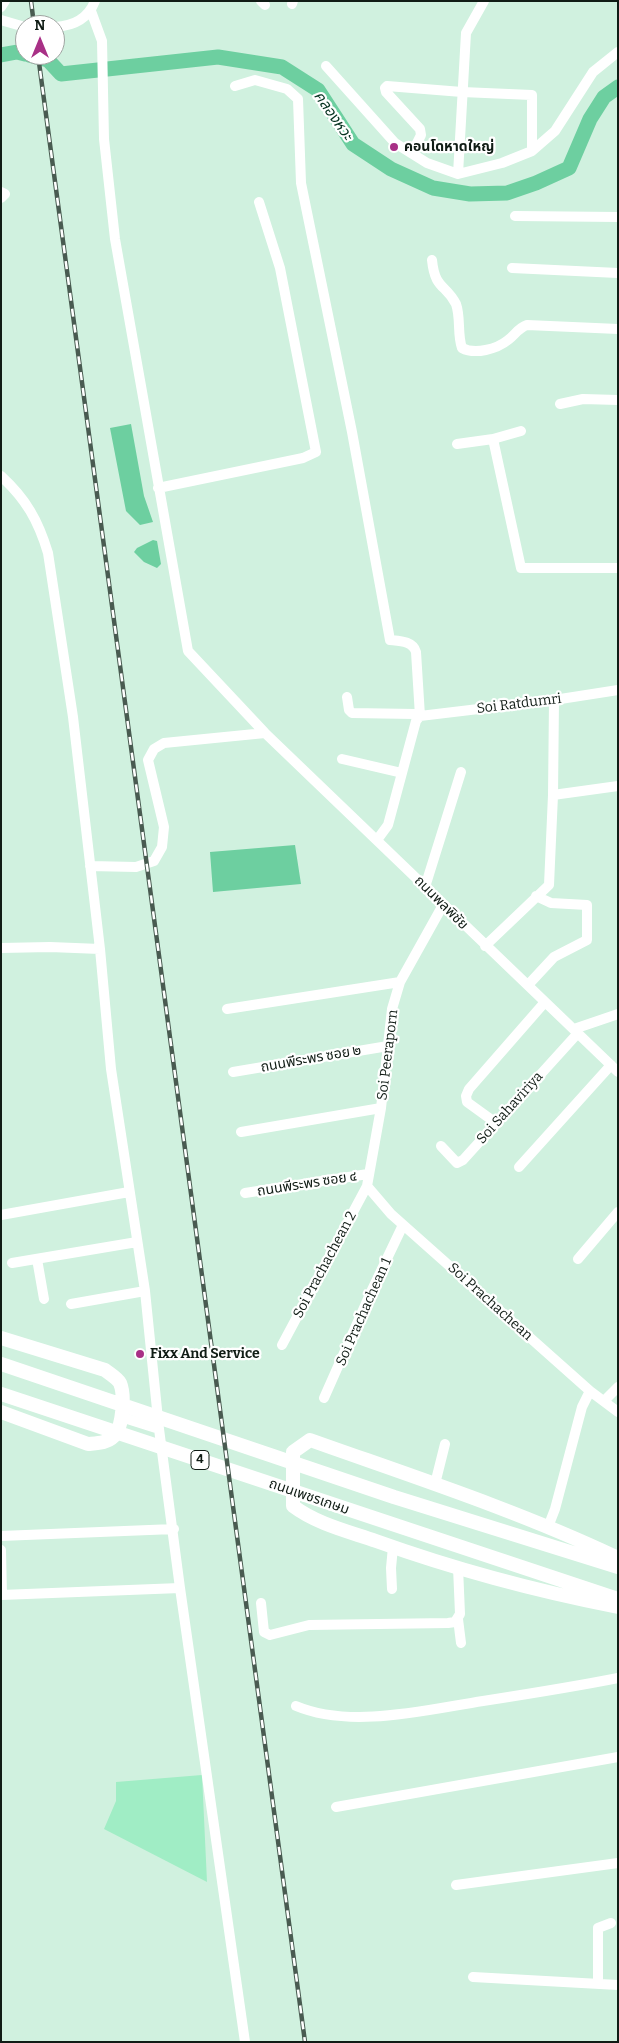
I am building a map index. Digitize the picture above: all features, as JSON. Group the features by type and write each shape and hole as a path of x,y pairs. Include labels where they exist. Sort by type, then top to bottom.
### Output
{"highway":[{"path":"1,1338 106,1370 119,1381 122,1393 122,1417 115,1435 103,1443 88,1444 1,1412"},
{"name":"ถนนเพชรเกษม","path":"1,1364 394,1497 618,1567"},
{"name":"ถนนเพชรเกษม","path":"6,1396 618,1599"},
{"path":"618,1556 435,1484 310,1440 293,1452 292,1506 309,1518 393,1547 572,1598 618,1614"},
{"path":"572,1598 618,1607"}],"street":[{"path":"1,7 5,1"},
{"path":"458,174 466,33 484,1"},
{"path":"65,26 83,19 93,6"},
{"name":"ถนนพลพิชัย","path":"93,6 102,41 104,138 115,239 188,651 265,733 614,1068"},
{"path":"1,20 15,24"},
{"path":"326,66 395,143 427,164 458,174 502,164 532,151 555,131 593,72 618,52"},
{"path":"235,86 255,80 287,89 298,99 300,183 352,432 390,640 408,642 415,647 420,716 416,721 388,825 378,840"},
{"path":"412,153 421,135 420,129 386,92 386,86 532,95 532,151"},
{"path":"1,192 4,194 1,198"},
{"path":"158,488 303,458 316,452 280,268 259,202"},
{"path":"515,216 618,217"},
{"path":"432,260 435,278 455,302 458,311 459,340 462,348 467,350 481,350 499,346 527,325 618,329"},
{"path":"512,268 618,272"},
{"path":"560,404 583,399 618,400"},
{"path":"457,444 521,431"},
{"path":"494,438 521,568 618,568"},
{"path":"1,476 15,489 30,510 40,527 48,553 72,717 100,949 111,1069 145,1291 159,1429 174,1529 180,1588 245,2042"},
{"name":"Soi Ratdumri","path":"347,697 349,710 352,713 414,714 420,716 554,700 618,690"},
{"path":"485,946 549,885 553,795 554,700"},
{"path":"90,866 136,866 154,861 162,847 164,827 148,760 154,749 164,743 265,733"},
{"path":"342,759 402,773"},
{"path":"425,887 461,772"},
{"path":"553,795 618,786"},
{"path":"528,985 554,957 587,940 586,904 551,903 536,896"},
{"name":"Soi Peeraporn","path":"367,1186 381,1108 392,1009 400,982 443,905"},
{"path":"1,948 100,949"},
{"path":"227,1010 255,1001 400,982"},
{"path":"496,1123 467,1102 466,1096 469,1089 545,1002"},
{"path":"576,1031 618,1014"},
{"name":"Soi Sahaviriya","path":"441,1146 457,1163 460,1163 576,1031"},
{"name":"ถนนพีระพร ซอย ๒","path":"233,1072 388,1046"},
{"path":"519,1167 614,1068"},
{"path":"241,1132 381,1108"},
{"name":"ถนนพีระพร ซอย ๔","path":"246,1193 368,1174"},
{"name":"Soi Prachachean","path":"367,1186 403,1225 590,1391 618,1412"},
{"name":"Soi Prachachean 2","path":"282,1344 367,1186"},
{"path":"1,1215 130,1192"},
{"path":"578,1259 618,1212"},
{"name":"Soi Prachachean 1","path":"324,1398 403,1225"},
{"path":"12,1264 137,1242"},
{"path":"37,1259 44,1299"},
{"path":"71,1304 145,1291"},
{"path":"604,1401 618,1387"},
{"path":"548,1527 555,1509 582,1407 590,1391"},
{"path":"122,1417 159,1429"},
{"path":"435,1484 446,1444"},
{"path":"1,1536 174,1529"},
{"path":"392,1589 393,1547"},
{"path":"1,1550 2,1595 180,1588"},
{"path":"458,1567 460,1614 458,1619 461,1643"},
{"path":"262,1602 264,1632 270,1634 309,1625 448,1623 458,1619"},
{"path":"296,1706 310,1712 330,1715 407,1714 618,1678"},
{"path":"336,1807 618,1757"},
{"path":"456,1885 618,1863"},
{"path":"598,1984 598,1928 611,1923"},
{"path":"473,1977 618,1985"}],"shaded area":[{"path":"131,424 144,496 153,522 140,525 126,511 110,428"},
{"path":"153,540 157,541 161,564 157,568 144,562 134,552 137,548"},
{"path":"295,845 301,884 213,892 210,852"},
{"path":"202,1775 207,1882 104,1829 116,1801 116,1782"}],"waterway":[{"name":"คลองหวะ","path":"1,55 15,52"},
{"name":"คลองหวะ","path":"53,65 61,74 218,57 282,67 318,90 353,144 391,169 433,188 470,194 507,193 536,183 569,168 590,119 604,97 618,87"}],"railway":[{"path":"31,1 33,15"},
{"path":"39,65 305,2042"}],"place":[{"name":"คอนโดหาดใหญ่","path":"394,147"},
{"name":"Fixx And Service","path":"140,1354"}]}
